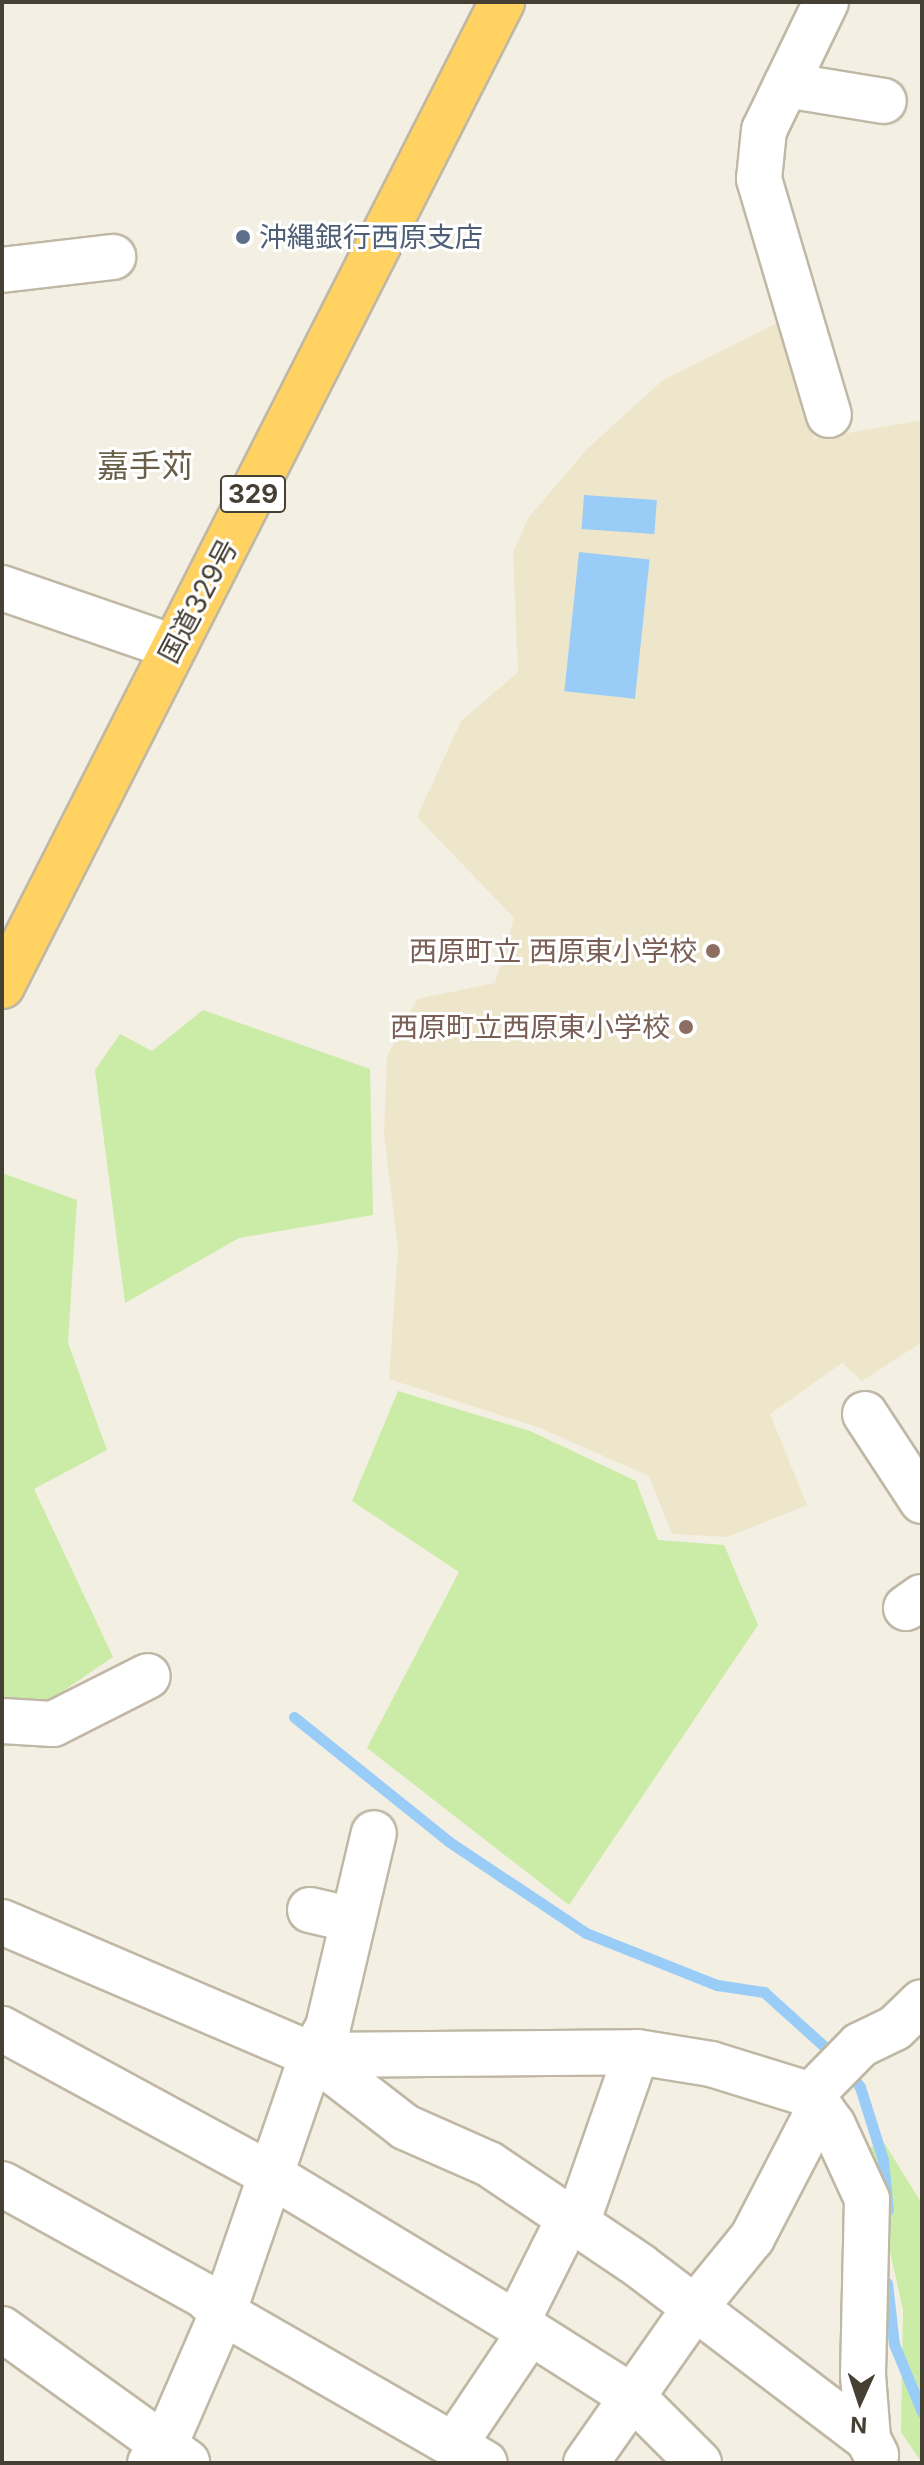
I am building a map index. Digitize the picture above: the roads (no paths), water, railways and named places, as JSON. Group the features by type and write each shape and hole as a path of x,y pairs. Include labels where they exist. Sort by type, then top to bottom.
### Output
{"highway":[{"name":"国道329号","path":"2,986 502,2"}],"street":[{"path":"826,2 764,130 759,179 829,415"},
{"path":"786,85 884,101"},
{"path":"2,270 113,257"},
{"path":"2,588 173,647"},
{"path":"865,1414 907,1446 922,1501"},
{"path":"2,1721 53,1724 148,1676"},
{"path":"2,2329 167,2458 312,2055 328,2027 374,1833"},
{"path":"310,1910 353,1920"},
{"path":"2,1922 312,2055 405,2127 489,2164 694,2309 874,2451"},
{"path":"586,2463 694,2309 752,2238 819,2094 900,2028"},
{"path":"2,2029 271,2175 523,2328 634,2398 699,2463"},
{"path":"312,2055 637,2052 711,2064 819,2094 867,2199 863,2375 874,2451"},
{"path":"2,2184 203,2295 222,2312 471,2453 523,2328 572,2223 637,2052"}],"water":[{"path":"584,495 657,500 654,534 582,529"},
{"path":"579,552 650,559 635,699 564,691"}],"waterway":[{"path":"294,1717 448,1841 586,1933 717,1985 764,1992 837,2058"},
{"path":"848,2071 860,2087 883,2160 888,2210"},
{"path":"887,2283 894,2344 922,2412"}],"place":[{"name":"沖縄銀行西原支店","path":"243,237"},
{"name":"西原町立 西原東小学校","path":"713,951"},
{"name":"西原町立西原東小学校","path":"686,1027"}],"district":[{"name":"嘉手苅","path":"145,466"}]}
